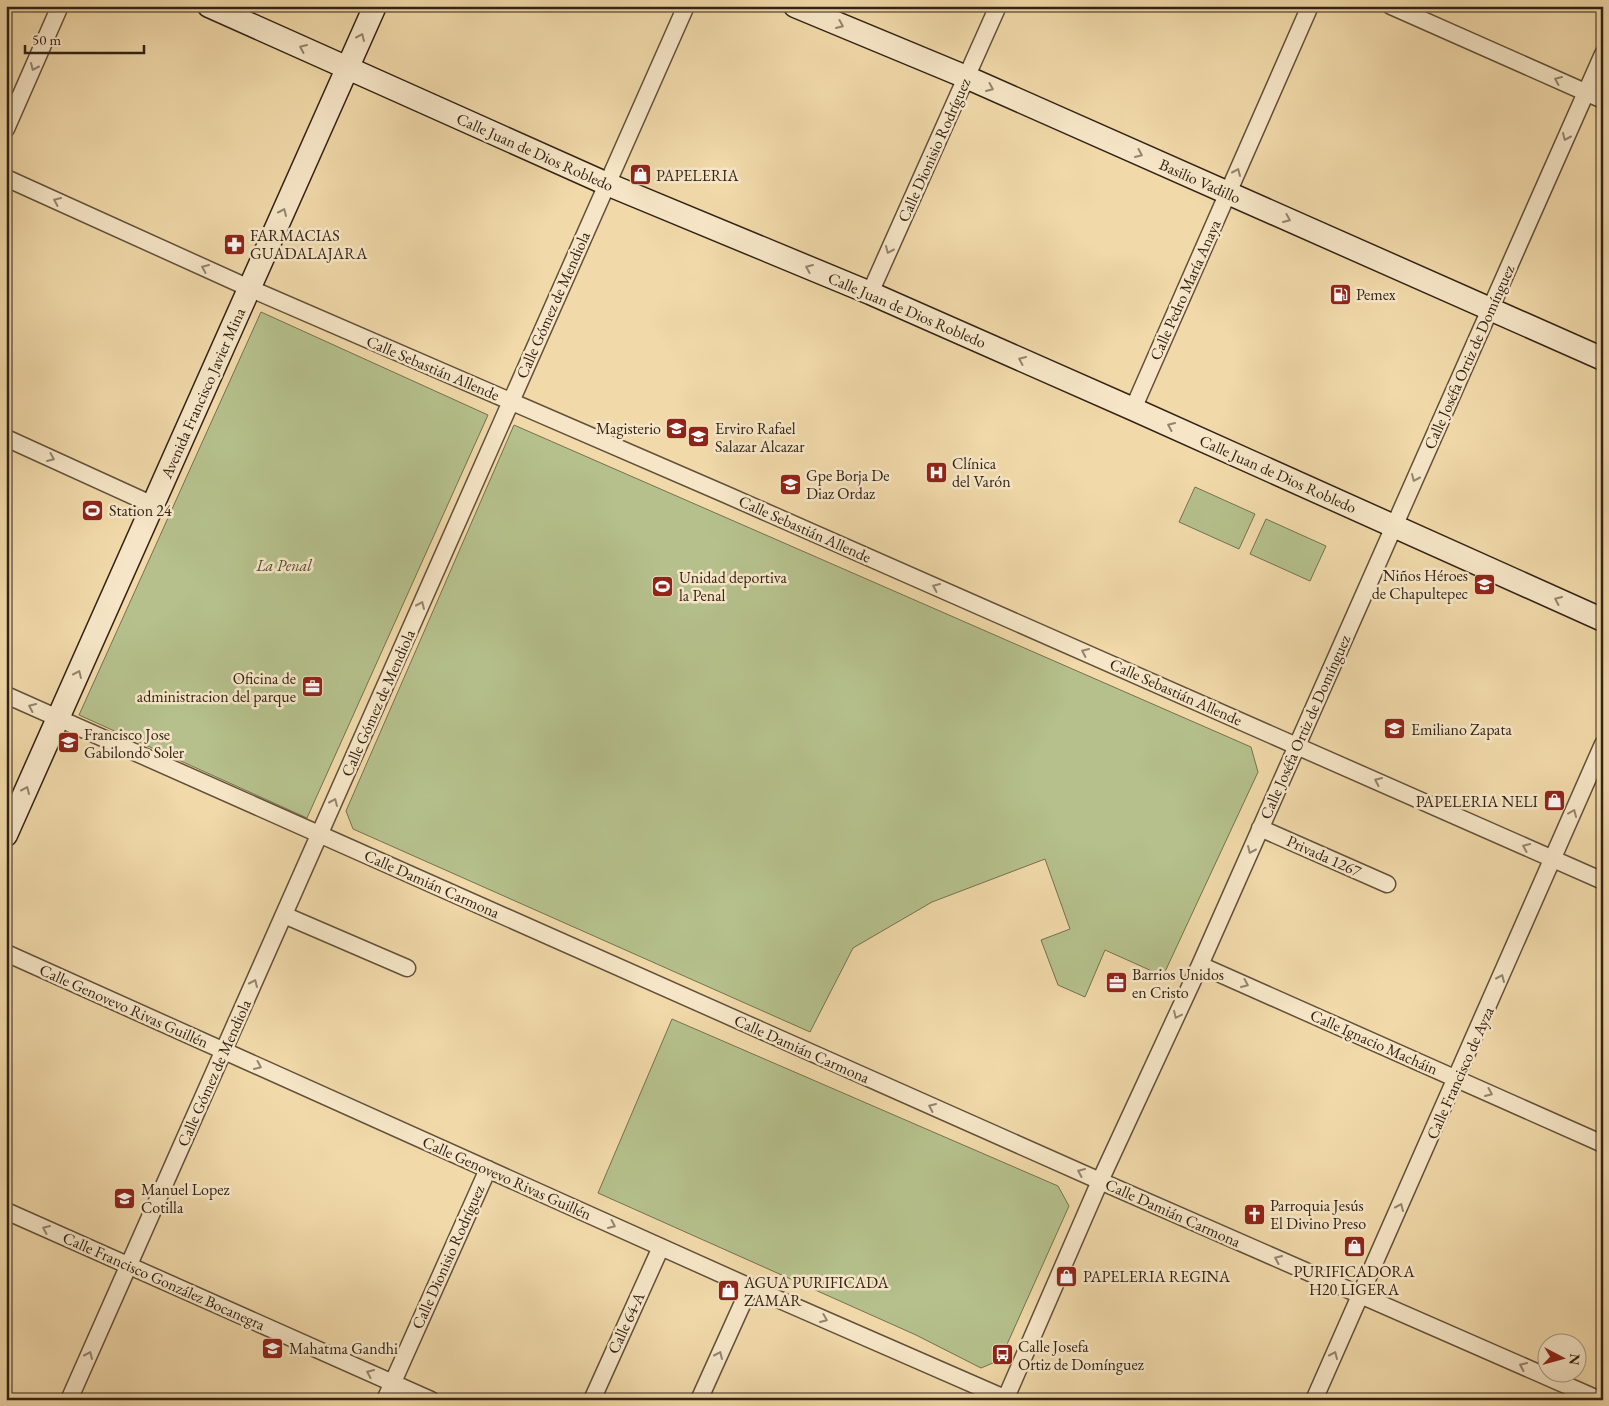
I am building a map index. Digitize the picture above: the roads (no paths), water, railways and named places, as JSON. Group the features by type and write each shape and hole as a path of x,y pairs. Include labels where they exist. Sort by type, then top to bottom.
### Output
{"street":[{"path":"6,129 60,6"},
{"name":"Calle Juan de Dios Robledo","path":"209,6 607,184 870,294 1133,409 1603,620"},
{"name":"Avenida Francisco Javier Mina","path":"6,835 375,6"},
{"name":"Calle Gómez de Mendiola","path":"69,1400 686,6"},
{"name":"Basilio Vadillo","path":"796,6 966,77 1603,359"},
{"name":"Calle Dionisio Rodríguez","path":"870,294 998,6"},
{"name":"Calle Pedro María Anaya","path":"1133,409 1310,6"},
{"path":"1391,6 1603,100"},
{"name":"Calle Joséfa Ortiz de Domínguez","path":"1007,1399 1100,1181 1200,965 1603,54"},
{"name":"Calle Sebastián Allende","path":"6,178 249,288 1298,745 1603,881"},
{"path":"6,438 153,505"},
{"name":"Calle Damián Carmona","path":"6,695 1100,1181 1600,1400"},
{"name":"Calle Francisco de Ayza","path":"1314,1400 1362,1295 1603,744"},
{"name":"Privada 1267","path":"1260,828 1388,884"},
{"path":"284,915 407,968"},
{"name":"Calle Genovevo Rivas Guillén","path":"6,953 750,1287 1007,1399"},
{"name":"Calle Ignacio Macháin","path":"1200,965 1603,1144"},
{"name":"Calle Dionisio Rodríguez","path":"385,1400 488,1169"},
{"name":"Calle Francisco González Bocanegra","path":"6,1211 431,1400"},
{"name":"Calle 64-A","path":"592,1400 661,1247"},
{"path":"699,1400 750,1287"}],"place":[{"name":"PAPELERIA","path":"640,175"},
{"name":"FARMACIAS GUADALAJARA","path":"234,244"},
{"name":"Pemex","path":"1340,294"},
{"name":"Magisterio","path":"677,428"},
{"name":"Erviro Rafael Salazar Alcazar","path":"699,437"},
{"name":"Clínica del Varón","path":"936,472"},
{"name":"Gpe Borja De Diaz Ordaz","path":"790,484"},
{"name":"Station 24","path":"93,510"},
{"name":"Niños Héroes de Chapultepec","path":"1484,584"},
{"name":"Unidad deportiva la Penal","path":"663,586"},
{"name":"Oficina de administracion del parque","path":"312,687"},
{"name":"Emiliano Zapata","path":"1395,729"},
{"name":"Francisco Jose Gabilondo Soler","path":"68,743"},
{"name":"PAPELERIA NELI","path":"1554,801"},
{"name":"Barrios Unidos en Cristo","path":"1116,983"},
{"name":"Manuel Lopez Cotilla","path":"125,1198"},
{"name":"Parroquia Jesús El Divino Preso","path":"1254,1214"},
{"name":"PURIFICADORA H20 LIGERA","path":"1354,1247"},
{"name":"PAPELERIA REGINA","path":"1067,1276"},
{"name":"AGUA PURIFICADA ZAMAR","path":"728,1291"},
{"name":"Mahatma Gandhi","path":"273,1348"},
{"name":"Calle Josefa Ortiz de Domínguez","path":"1002,1355"}],"park label":[{"name":"La Penal","path":"284,565"}]}
